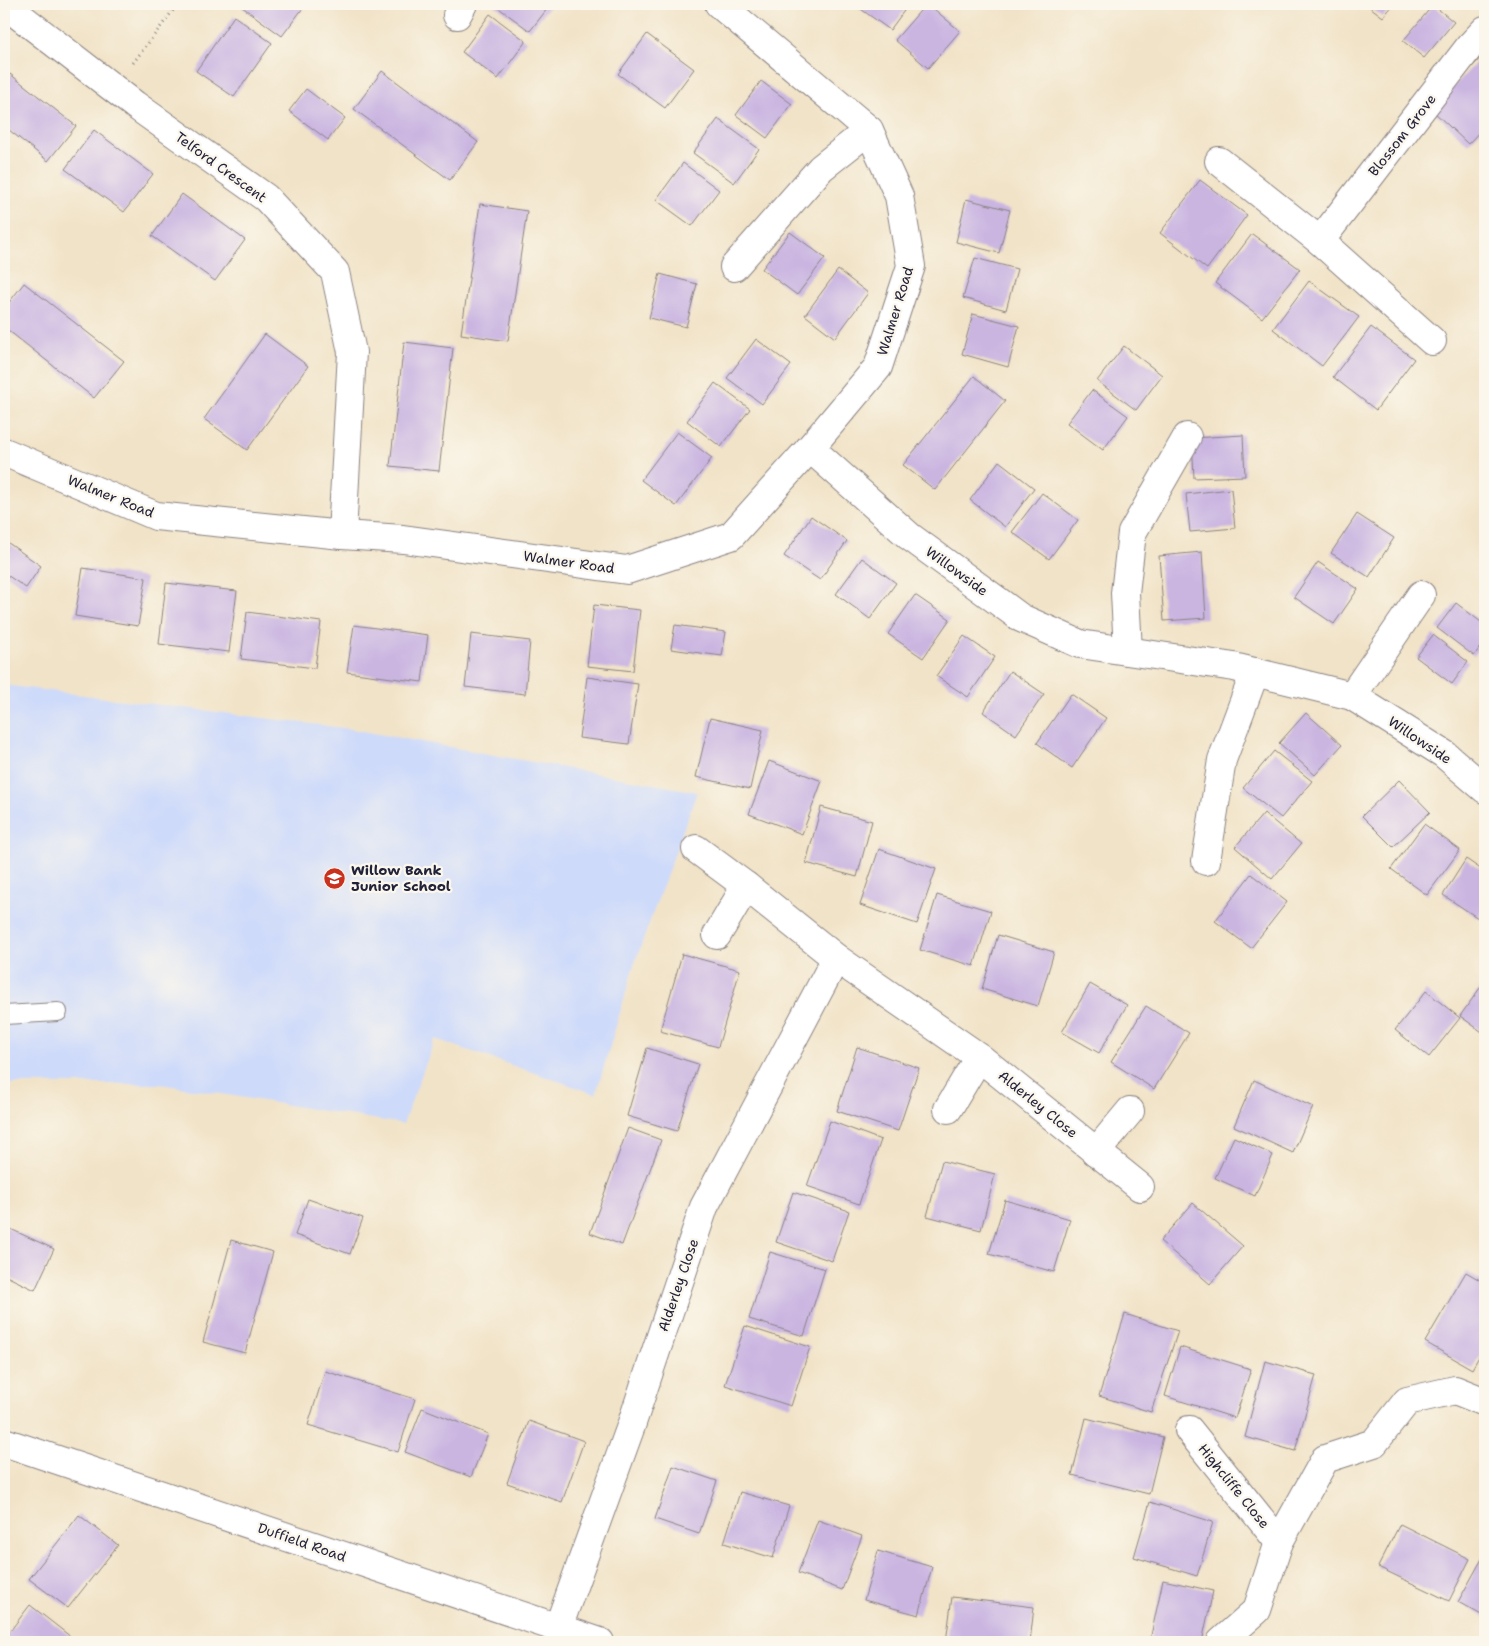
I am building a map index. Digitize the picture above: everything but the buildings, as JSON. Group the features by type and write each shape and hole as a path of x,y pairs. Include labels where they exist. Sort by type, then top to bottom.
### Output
{"street":[{"name":"Telford Crescent","path":"4,4 113,88 266,198 335,272 352,352 342,535"},
{"name":"Walmer Road","path":"4,452 156,516 342,535 403,539 627,570 730,536 810,448 878,367 911,266 898,196 869,130 718,4"},
{"name":"Blossom Grove","path":"1320,241 1470,46 1485,30"},
{"path":"734,267 821,168 869,130"},
{"path":"1219,161 1320,241 1432,341"},
{"path":"1128,651 1125,593 1132,533 1187,437"},
{"name":"Willowside","path":"810,448 909,536 1021,618 1080,644 1234,666 1352,696 1444,754 1485,789"},
{"path":"1352,696 1421,595"},
{"path":"1206,860 1222,760 1255,672"},
{"name":"Alderley Close","path":"696,849 746,886 836,958 979,1057 1140,1187"},
{"path":"717,935 746,886"},
{"name":"Alderley Close","path":"558,1628 630,1426 704,1207 836,958"},
{"path":"948,1108 979,1057"},
{"path":"1096,1152 1130,1111"},
{"name":"Highcliffe Close","path":"1221,1642 1257,1610 1279,1542 1325,1459 1374,1443 1407,1401 1455,1390 1485,1402"},
{"name":"Highcliffe Close","path":"1189,1430 1279,1542"},
{"name":"Duffield Road","path":"8,1450 558,1628 590,1641"}],"lane":[{"path":"4,1015 58,1012"}],"path":[{"path":"113,88 178,4"}],"shaded area":[{"name":"Willow Bank Junior School","path":"4,685 351,729 697,792 634,965 596,1094 435,1039 403,1124 160,1084 4,1084"}],"place":[{"name":"Willow Bank Junior School","path":"335,878"}]}
